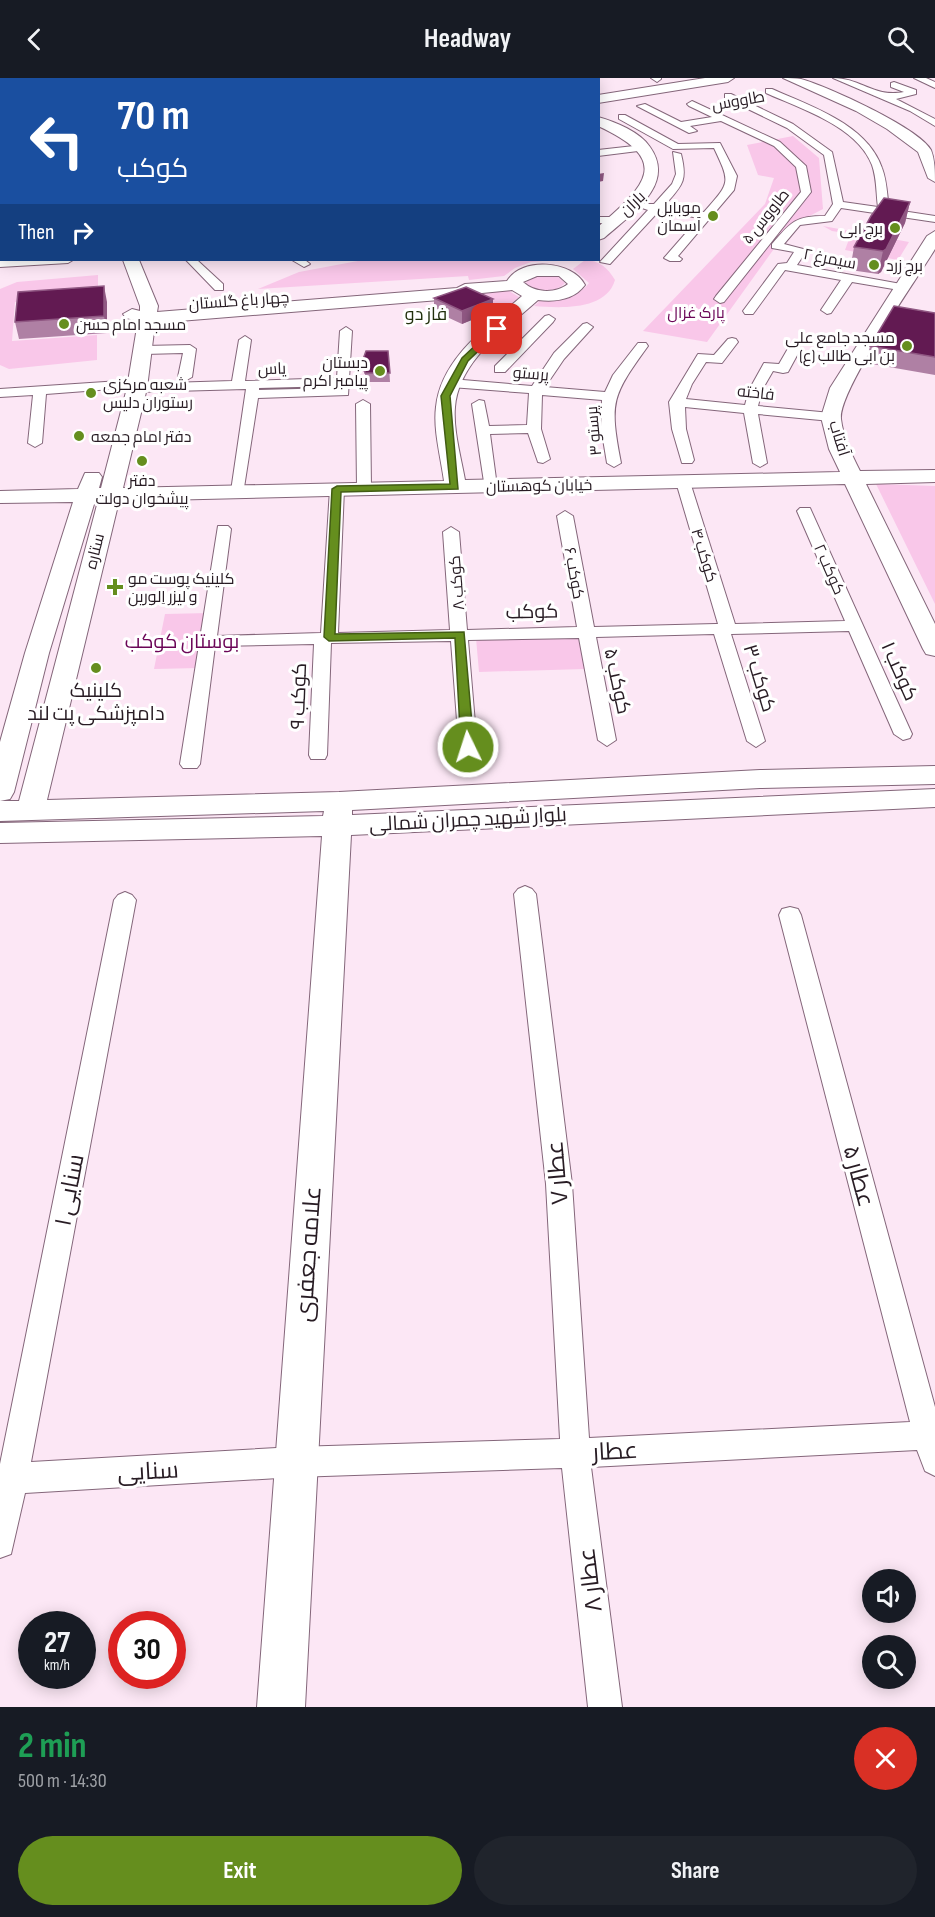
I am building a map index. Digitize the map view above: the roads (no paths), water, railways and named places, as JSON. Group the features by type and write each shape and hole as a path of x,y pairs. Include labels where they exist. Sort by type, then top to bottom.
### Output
{"street":[{"path":"600,99 728,78"},
{"path":"789,78 863,109 929,150 935,178"},
{"path":"837,78 899,103 935,123"},
{"path":"918,78 935,85"},
{"path":"887,98 913,92 894,85"},
{"path":"769,91 835,122 865,155 876,162 884,211"},
{"path":"728,96 790,126 834,156 838,204 828,219 808,219 796,223 776,246 801,250 788,267 782,266 749,311"},
{"name":"طاووس","path":"680,125 837,98"},
{"path":"863,109 899,103"},
{"name":"طاووس ۵","path":"692,104 777,144 788,152 801,166 806,192 720,299"},
{"path":"642,106 717,145 732,176 729,190 670,258 676,259"},
{"path":"923,116 935,115"},
{"path":"622,117 676,150 717,145"},
{"path":"600,122 643,148"},
{"path":"600,153 643,148"},
{"name":"باران","path":"600,233 651,184 653,164 643,148"},
{"path":"606,262 677,184 681,174 676,150"},
{"path":"633,203 708,216"},
{"path":"838,204 935,219"},
{"path":"600,220 614,220"},
{"name":"آفتاب","path":"935,236 840,388 831,417 839,449 855,477 935,649"},
{"path":"0,264 38,261"},
{"name":"ستاره","path":"112,261 125,279 132,298 144,312"},
{"name":"ستاره","path":"31,810 98,494 129,387 144,350 144,312 131,261"},
{"path":"192,261 219,287"},
{"path":"558,272 571,261"},
{"name":"سیمرغ ۲","path":"788,267 902,288"},
{"path":"534,271 558,272 576,281 574,289 558,295 534,294 516,285 517,278 523,274 534,271"},
{"path":"826,310 849,278"},
{"name":"چهار باغ گلستان","path":"144,312 464,291 516,285"},
{"path":"455,487 445,396 465,360 534,294"},
{"name":"ستاره","path":"129,387 132,329 144,312"},
{"path":"500,369 549,319"},
{"path":"543,459 534,429 536,390 559,356 586,327"},
{"name":"یاس","path":"0,393 129,387 343,392 346,331"},
{"path":"238,491 247,388 245,340"},
{"path":"687,460 677,427 676,402 690,374 703,357 717,360 732,342"},
{"path":"608,396 624,366 642,346"},
{"path":"760,463 749,428 749,409 758,381 769,366 783,369 795,348"},
{"path":"144,350 190,349 184,377"},
{"path":"520,349 559,356"},
{"name":"پرستو","path":"451,383 608,396"},
{"path":"35,442 40,390"},
{"name":"پرستو ۳","path":"608,396 607,426 614,463"},
{"name":"فاخته","path":"676,402 831,417"},
{"path":"363,404 364,488"},
{"path":"479,404 489,479"},
{"path":"482,430 534,429"},
{"name":"خیابان کوهستان","path":"0,497 935,476"},
{"name":"کوکب ۴","path":"683,482 724,628"},
{"name":"کوکب ۹","path":"318,755 337,489"},
{"name":"ستاره","path":"0,792 38,653 98,494"},
{"name":"کوکب ۲","path":"805,511 855,626"},
{"name":"کوکب ۶","path":"565,516 585,631"},
{"path":"190,764 223,529"},
{"name":"کوکب ۸","path":"452,532 468,747"},
{"name":"کوکب","path":"209,641 855,626"},
{"name":"کوکب ۱","path":"855,626 903,734"},
{"name":"کوکب ۳","path":"724,628 756,741"},
{"name":"کوکب ۵","path":"585,631 607,740"},
{"name":"بلوار شهید چمران شمالی","path":"0,833 337,813 760,779 935,775"},
{"name":"بلوار شهید چمران شمالی","path":"0,811 337,813 935,798"},
{"name":"علامه جعفری","path":"281,1707 337,813"},
{"name":"عطار ۷","path":"525,894 559,1184 574,1453"},
{"name":"سنایی ۱","path":"0,1543 6,1479 125,900"},
{"name":"عطار ۵","path":"790,915 933,1444"},
{"name":"عطار","path":"295,1462 933,1444"},
{"name":"عطار ۸","path":"574,1453 605,1707"},
{"name":"سنایی","path":"6,1479 295,1462"}],"place":[{"name":"موبایل آسمان","path":"713,216"},
{"name":"برج ابی","path":"895,228"},
{"name":"برج زرد","path":"874,265"},
{"name":"مسجد امام حسن","path":"64,324"},
{"name":"مسجد جامع علی بن ابی طالب (ع)","path":"907,346"},
{"name":"دبستان پیامبر اکرم","path":"380,371"},
{"name":"شعبه مرکزی رستوران دلیس","path":"91,393"},
{"name":"دفتر امام جمعه","path":"79,436"},
{"name":"دفتر پیشخوان دولت","path":"142,461"},
{"name":"کلینیک پوست مو و لیزر اِلورین","path":"115,587"},
{"name":"کلینیک دامپزشکی پت لند","path":"96,668"}],"district":[{"name":"فاز دو","path":"426,314"}],"park label":[{"name":"پارک غزال","path":"696,312"},
{"name":"بوستان کوکب","path":"182,641"}]}
